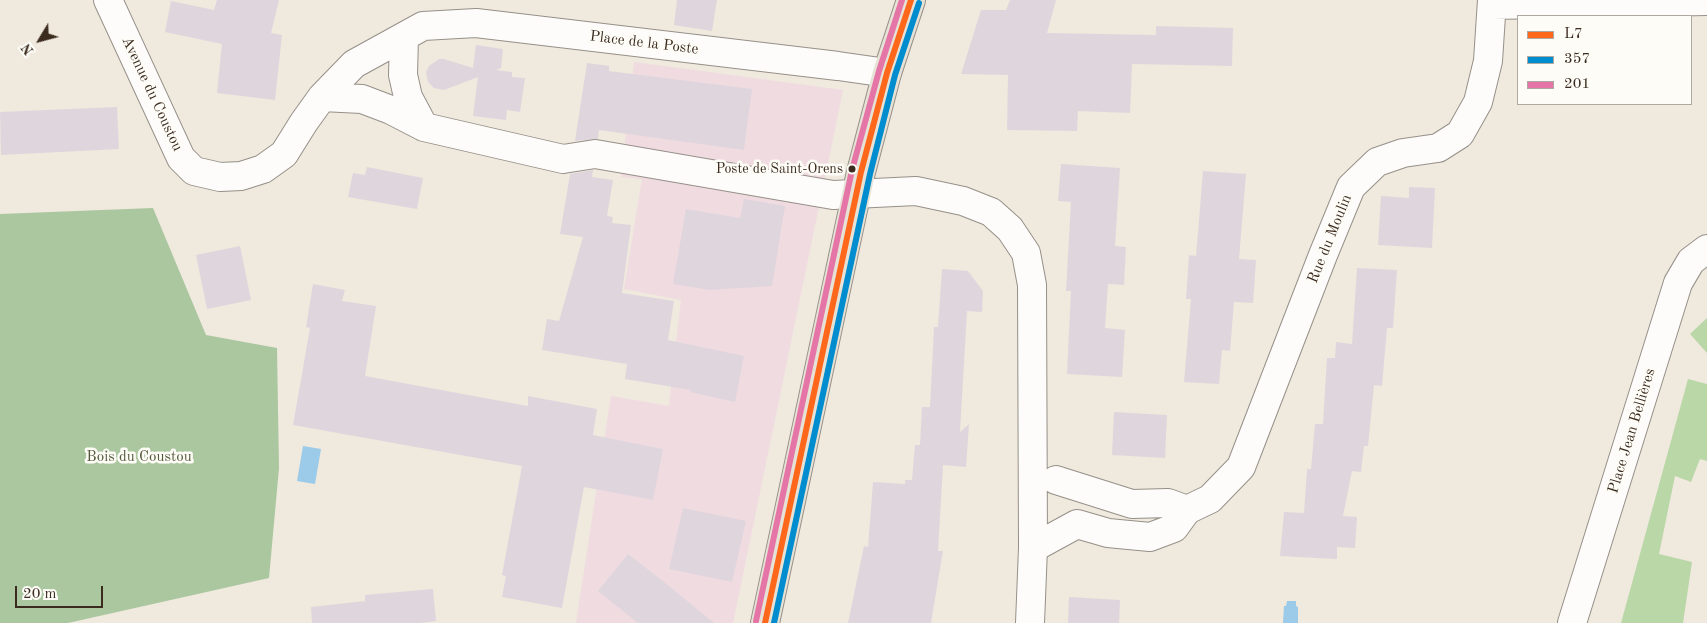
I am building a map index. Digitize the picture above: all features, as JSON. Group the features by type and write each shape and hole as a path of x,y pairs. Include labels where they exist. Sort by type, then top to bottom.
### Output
{"main road":[{"path":"765,623 857,194 887,73 911,0"}],"street":[{"name":"Avenue du Coustou","path":"108,0 181,158 194,171 220,177 241,176 263,169 284,154 322,97"},
{"path":"1492,3 1707,1"},
{"name":"Rue du Moulin","path":"1077,524 1108,533 1150,537 1174,528 1187,510 1210,499 1241,467 1351,187 1377,162 1403,154 1438,148 1460,134 1478,102 1488,61 1492,3"},
{"name":"Place de la Poste","path":"322,97 354,64 423,26 476,24 887,73"},
{"path":"404,37 403,75 408,96 424,127"},
{"path":"322,97 362,99 391,110 424,127 563,159 595,154 833,195 916,191 964,201 992,212 1010,229 1026,253 1032,284 1033,548 1030,623"},
{"name":"Place Jean Bellières","path":"1572,623 1678,283 1691,261 1707,249"},
{"path":"1033,440 1056,480 1077,524 1033,548"},
{"path":"1056,480 1132,504 1168,503 1187,510"}],"shaded area":[{"path":"634,62 843,90 733,623 576,623 611,396 669,406 681,300 624,289 642,179 621,177"}],"green space":[{"name":"Bois du Coustou","path":"153,208 206,335 277,348 279,468 269,578 68,623 0,623 0,214"},
{"path":"1707,318 1707,353 1690,334"},
{"path":"1688,379 1707,384 1707,461 1700,459 1691,482 1675,476 1659,554 1692,562 1683,623 1621,623"}],"water":[{"path":"303,446 321,449 315,484 297,481"},
{"path":"1287,601 1296,601 1298,623 1283,623 1284,606 1286,606"}],"building":[{"path":"217,0 279,0 271,33 282,35 275,100 217,93 222,44 165,32 171,1 214,10"},
{"path":"677,0 717,0 712,31 674,25"},
{"path":"1010,0 1056,0 1047,33 1156,35 1156,26 1233,28 1232,66 1132,64 1130,113 1078,111 1077,131 1007,130 1008,75 961,74 981,10 1006,10"},
{"path":"476,45 503,49 501,68 496,70 512,72 512,77 525,78 520,112 507,110 506,120 473,116 478,77 444,90 434,88 428,82 426,72 429,66 439,59 473,68"},
{"path":"587,63 609,66 609,71 752,89 744,150 599,130 598,139 575,141"},
{"path":"117,107 119,149 1,155 0,112"},
{"path":"1061,164 1120,168 1115,246 1126,247 1124,285 1108,284 1105,328 1125,330 1122,377 1067,374 1071,291 1066,291 1071,202 1058,201"},
{"path":"367,167 423,178 417,209 348,197 353,173 365,175"},
{"path":"593,170 592,177 613,180 607,216 613,217 612,223 631,225 622,293 674,301 668,340 744,356 735,402 690,392 691,390 625,379 627,364 542,350 547,319 559,321 583,237 560,234 570,174"},
{"path":"1203,171 1246,174 1239,259 1256,260 1253,303 1234,302 1230,351 1222,350 1219,384 1184,382 1191,299 1186,299 1189,255 1196,256"},
{"path":"1409,187 1435,188 1432,248 1378,245 1381,196 1409,198"},
{"path":"744,199 785,206 772,286 709,290 673,284 686,209 740,218"},
{"path":"240,246 251,300 207,309 196,255"},
{"path":"1357,268 1397,270 1393,328 1387,328 1382,386 1374,385 1368,446 1364,446 1361,472 1352,471 1343,516 1357,517 1355,548 1337,547 1337,559 1280,556 1284,512 1304,513 1307,469 1311,469 1315,424 1323,424 1327,358 1335,358 1336,342 1352,344"},
{"path":"942,269 968,271 983,291 982,312 967,311 960,432 969,424 966,467 943,465 938,551 943,551 931,623 848,623 864,546 868,547 873,482 905,484 905,480 912,480 915,445 920,445 922,407 930,407 934,327 938,327"},
{"path":"313,284 345,290 342,301 376,306 365,376 528,406 528,396 597,409 593,435 663,449 653,500 584,487 562,608 502,597 506,576 502,575 522,466 293,425 310,328 306,327"},
{"path":"1114,412 1167,415 1165,458 1112,455"},
{"path":"683,508 746,521 732,582 669,569"},
{"path":"628,554 714,623 638,623 598,591"},
{"path":"433,589 436,621 420,623 312,623 311,607 365,601 365,595"},
{"path":"1069,597 1120,600 1119,623 1068,623"}],"transit line":[{"name":"201","path":"756,621 852,170 879,71 902,0"},
{"name":"L7","path":"765,623 861,172 887,73 911,0"},
{"name":"357","path":"774,623 870,174 895,75 919,3"}],"place":[{"name":"Poste de Saint-Orens","path":"852,169"}]}
